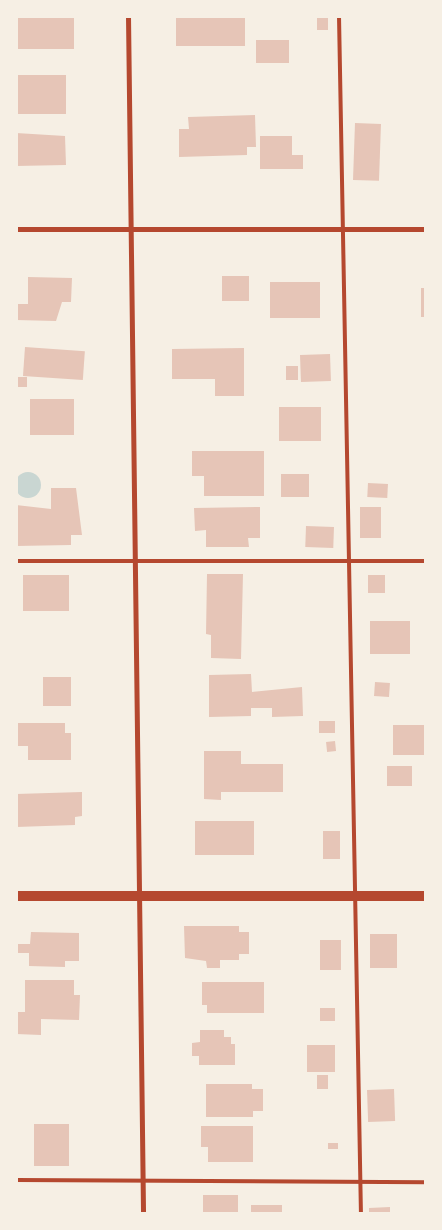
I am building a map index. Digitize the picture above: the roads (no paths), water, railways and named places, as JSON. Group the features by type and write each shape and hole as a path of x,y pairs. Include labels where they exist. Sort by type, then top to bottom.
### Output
{"main road":[{"path":"16,896 426,896"}],"street":[{"path":"128,16 143,1214"},
{"path":"16,229 426,229"}],"lane":[{"path":"339,16 361,1214"},
{"path":"16,562 426,561"},
{"path":"16,1180 426,1182"}]}
